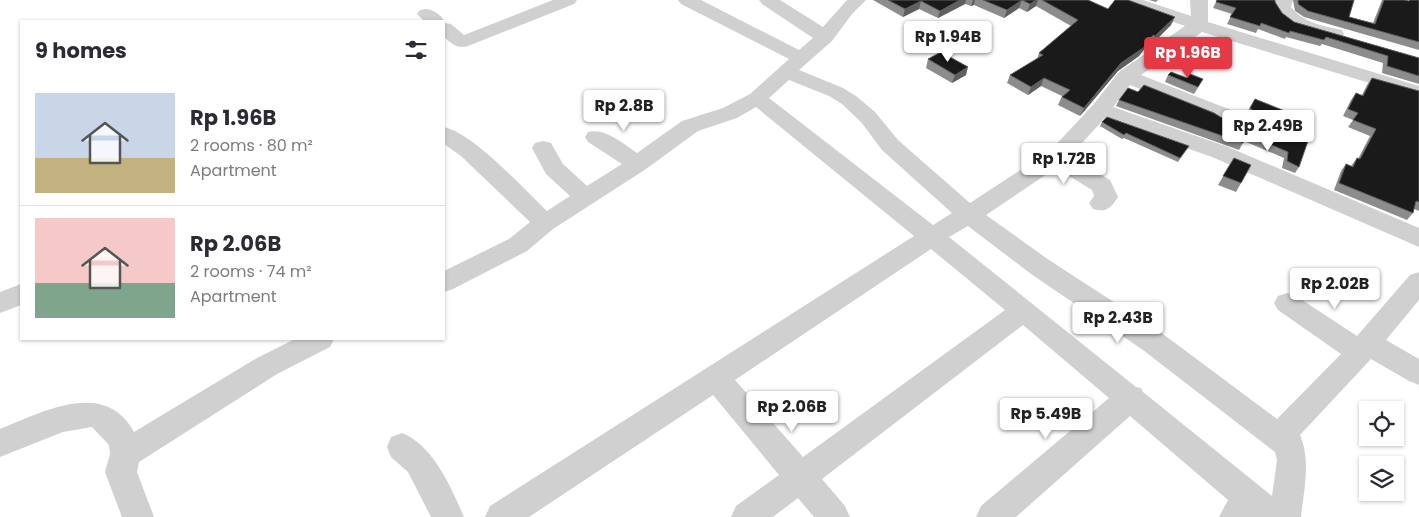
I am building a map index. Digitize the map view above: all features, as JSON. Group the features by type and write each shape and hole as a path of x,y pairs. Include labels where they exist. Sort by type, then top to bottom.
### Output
{"street":[{"path":"445,30 452,46 568,0"},
{"path":"687,0 849,100 868,117 890,145 914,168 968,214 1040,267 1153,342 1290,446"},
{"path":"768,0 825,37"},
{"path":"1126,0 1199,25 1419,92"},
{"path":"1198,0 1200,10 1199,25"},
{"path":"1284,0 1282,7 1286,15 1297,22 1348,38"},
{"path":"445,282 518,245 546,223 638,164 690,126 730,113 757,98 825,37 854,1"},
{"path":"501,517 1055,157 1100,110 1126,76 1199,25"},
{"path":"1126,76 1242,122"},
{"path":"757,98 933,236 1131,397 1252,511"},
{"path":"1100,110 1220,152 1419,238"},
{"path":"445,135 469,151 546,223"},
{"path":"596,137 638,164"},
{"path":"543,148 554,169 586,198"},
{"path":"1055,157 1102,186 1106,197 1101,203"},
{"path":"1285,517 1292,460 1290,446 1286,438 1286,430 1364,348 1419,282"},
{"path":"0,303 20,294"},
{"path":"1287,303 1364,348 1419,373"},
{"path":"746,517 1024,310"},
{"path":"125,454 267,366 318,340"},
{"path":"716,378 834,517"},
{"path":"992,517 1131,397"},
{"path":"0,443 54,422 78,415 94,414 100,416 118,433 125,446 121,472 138,517"},
{"path":"402,447 418,462 448,517"}],"building":[{"path":"888,0 960,0 940,11 921,1 905,9"},
{"path":"983,0 1022,0 1007,10"},
{"path":"1022,0 1036,0 1030,4"},
{"path":"1042,0 1088,0 1108,9 1115,0 1128,0 1175,17 1155,36 1153,35 1143,48 1121,63 1084,108 1062,97 1070,90 1044,78 1031,87 1010,75 1043,55 1039,53 1078,20"},
{"path":"1217,0 1275,0 1282,13 1294,22 1419,58 1419,76 1387,66 1388,56 1326,37 1324,40 1290,31 1289,33 1261,23 1260,26 1230,17 1236,8 1216,2"},
{"path":"1298,0 1354,0 1349,17 1375,24 1384,0 1419,0 1419,42 1308,11 1298,4"},
{"path":"941,52 968,67 955,75 928,59"},
{"path":"1171,72 1187,78 1190,74 1203,79 1198,87 1168,75"},
{"path":"1372,78 1419,91 1419,202 1416,201 1413,213 1339,183 1346,164 1353,167 1357,158 1360,159 1376,129 1353,120 1358,113 1348,109 1356,93 1363,96"},
{"path":"1144,85 1222,118 1223,116 1247,124 1255,122 1259,116 1250,108 1255,99 1307,120 1299,135 1309,138 1299,167 1287,161 1288,152 1246,134 1243,143 1119,100 1128,88 1138,92"},
{"path":"1107,117 1189,146 1180,158 1126,133 1124,135 1102,122"},
{"path":"1234,158 1251,165 1241,183 1223,176"}]}
